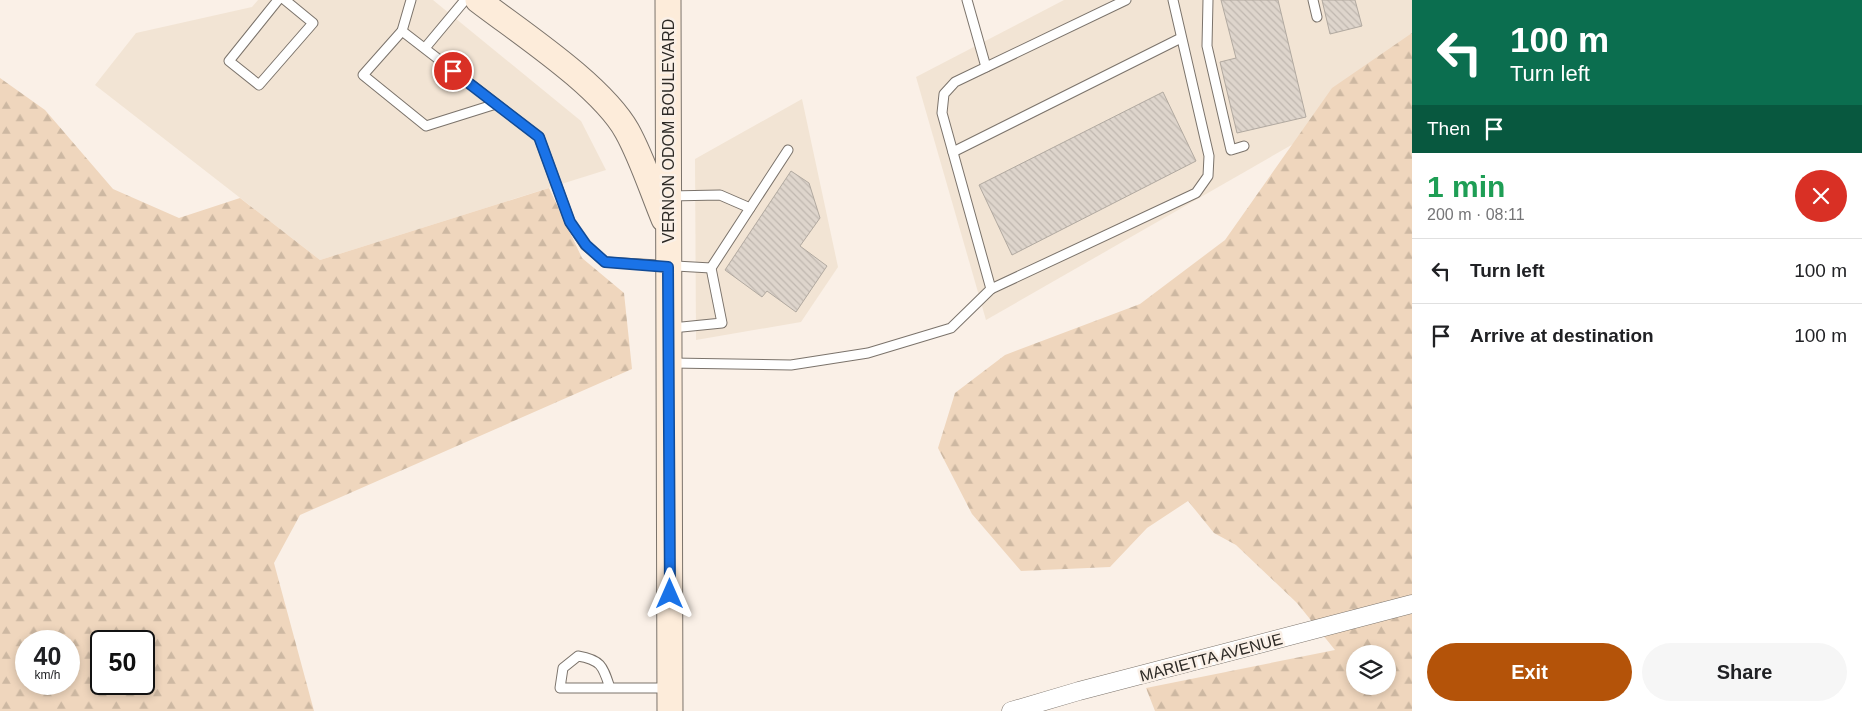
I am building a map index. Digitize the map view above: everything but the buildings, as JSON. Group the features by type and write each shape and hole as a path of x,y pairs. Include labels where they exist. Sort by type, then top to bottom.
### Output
{"main road":[{"path":"478,0 576,77 614,113 626,130 635,148 668,230"},
{"name":"VERNON ODOM BOULEVARD","path":"668,0 670,700"}],"street":[{"name":"MARIETTA AVENUE","path":"1011,711 1079,691 1412,604"}],"lane":[{"path":"278,0 229,61 259,85 312,23 285,0"},
{"path":"411,0 402,31 363,75 426,126 496,104"},
{"path":"425,48 465,0"},
{"path":"968,0 986,67"},
{"path":"991,289 942,113 944,94 955,82 1126,0"},
{"path":"669,363 791,365 868,353 951,328 991,289 1196,192 1208,176 1209,156 1172,0"},
{"path":"1208,0 1207,46 1231,150 1244,146"},
{"path":"1313,0 1317,17"},
{"path":"402,31 539,137 570,222 586,245 605,262 711,268"},
{"path":"953,152 1182,38"},
{"path":"669,328 722,323 711,268 788,150"},
{"path":"669,196 720,194 750,208"},
{"path":"610,688 603,667 594,659 578,656 563,668 560,688 610,688 670,700"}],"shaded area":[{"path":"258,0 433,0 581,121 606,170 320,260 95,85 136,33 252,7"},
{"path":"1064,0 1412,0 1412,76 986,320 916,77"},
{"path":"802,99 838,267 801,322 696,340 695,159"}],"green space":[{"path":"1412,33 1412,711 1155,711 1146,688 1335,650 1297,603 1236,545 1214,533 1188,501 1147,528 1110,567 1021,571 972,514 938,448 955,393 1005,355 1140,304 1225,240 1332,88"},
{"path":"0,78 45,110 113,189 179,218 240,198 320,260 549,188 582,258 624,293 632,369 300,515 274,563 314,711 0,711"}],"route":[{"path":"453,71 539,137 570,222 586,245 605,262 668,267 670,594"}]}
